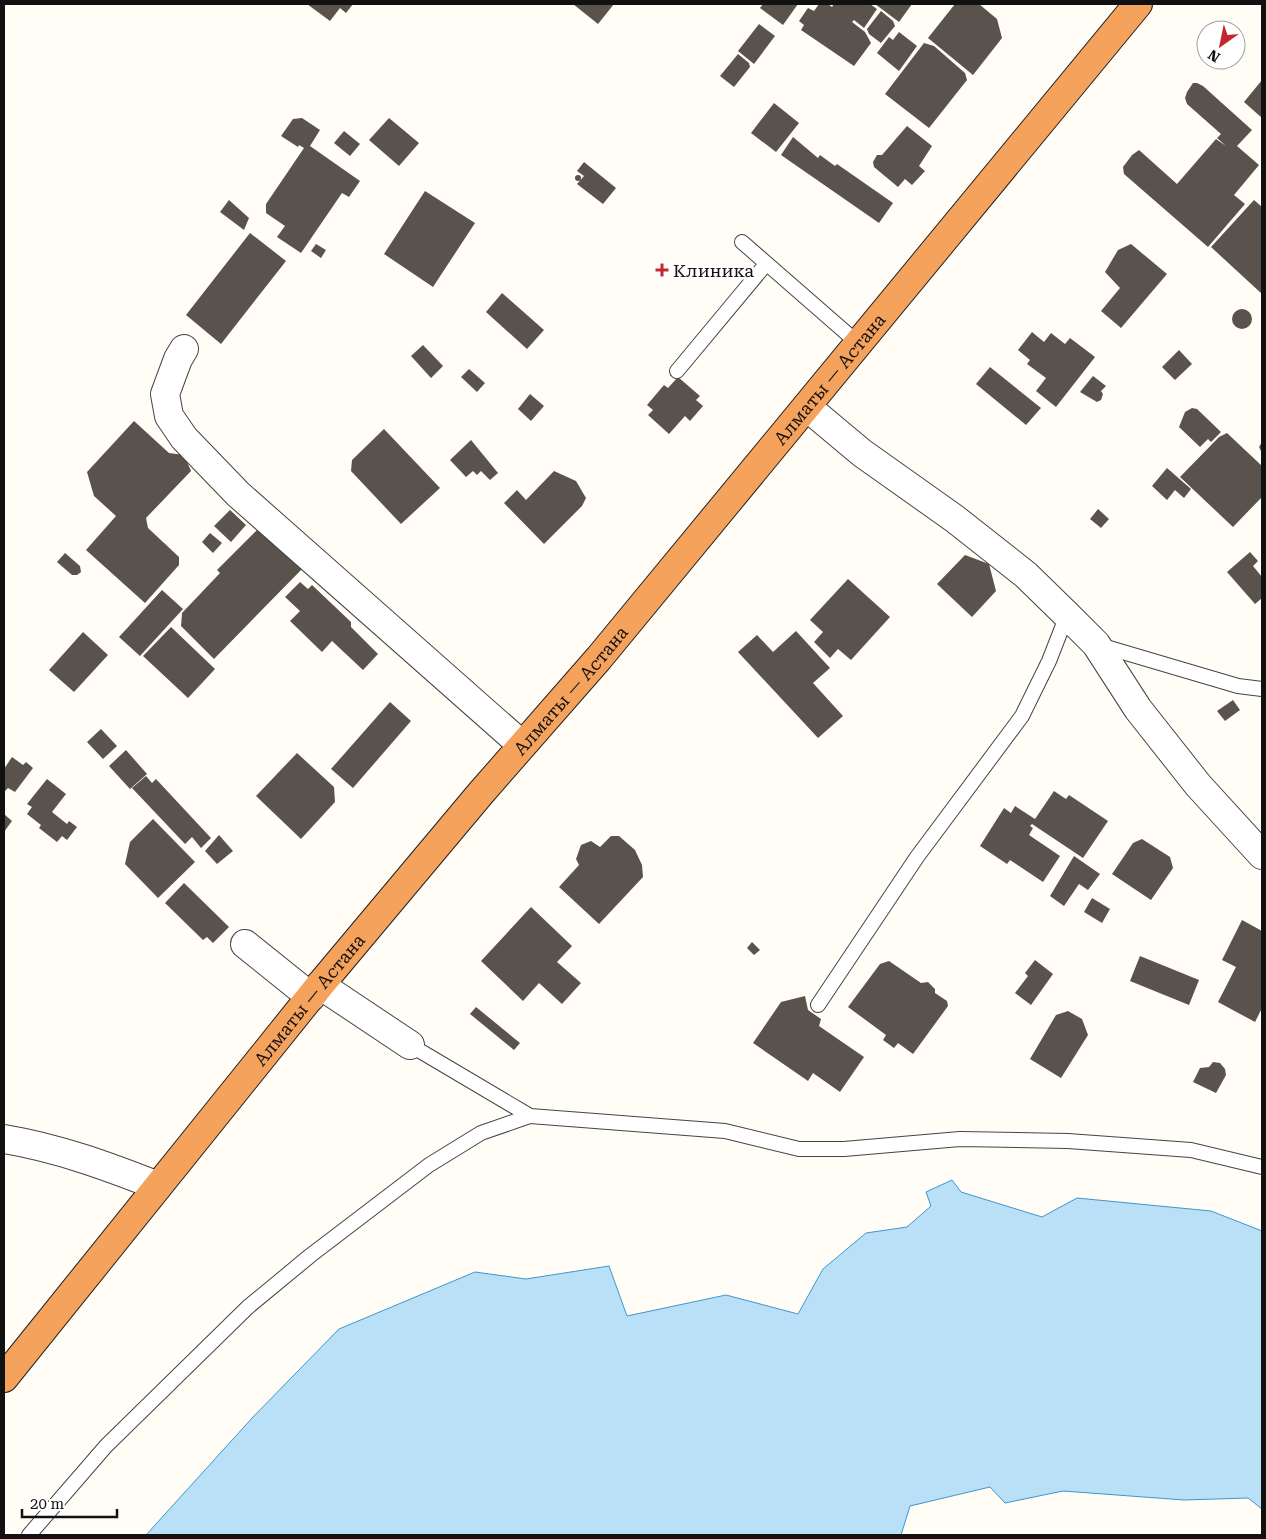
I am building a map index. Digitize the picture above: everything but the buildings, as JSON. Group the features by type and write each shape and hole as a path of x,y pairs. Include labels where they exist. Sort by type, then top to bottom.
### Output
{"highway":[{"name":"Алматы — Астана","path":"4,1378 316,991 522,745 599,658 1138,4"}],"street":[{"path":"184,349 178,358 165,394 168,416 184,438 238,494 522,745"},
{"path":"807,407 862,454 955,519 1026,575 1067,615 1096,644 1138,709 1193,779 1262,855"},
{"path":"246,944 316,991 410,1046"},
{"path":"4,1139 40,1145 98,1163 158,1186"}],"lane":[{"path":"742,242 859,344"},
{"path":"677,371 766,264"},
{"path":"818,1004 917,858 1022,716 1049,660 1067,615"},
{"path":"1096,644 1238,686 1262,689"},
{"path":"410,1046 530,1116"},
{"path":"29,1535 106,1446 248,1308 311,1255 429,1165 481,1133 530,1116 725,1131 799,1149 844,1149 960,1139 1068,1141 1191,1150 1262,1167"}],"water":[{"path":"952,1180 961,1192 1042,1217 1077,1198 1211,1211 1262,1231 1262,1509 1248,1498 1184,1500 1063,1491 1005,1503 990,1487 910,1506 901,1535 146,1535 253,1417 339,1329 475,1272 526,1279 609,1266 627,1316 726,1295 798,1314 823,1269 866,1233 907,1227 931,1206 926,1192"}],"place":[{"name":"Клиника","path":"662,270"}]}
